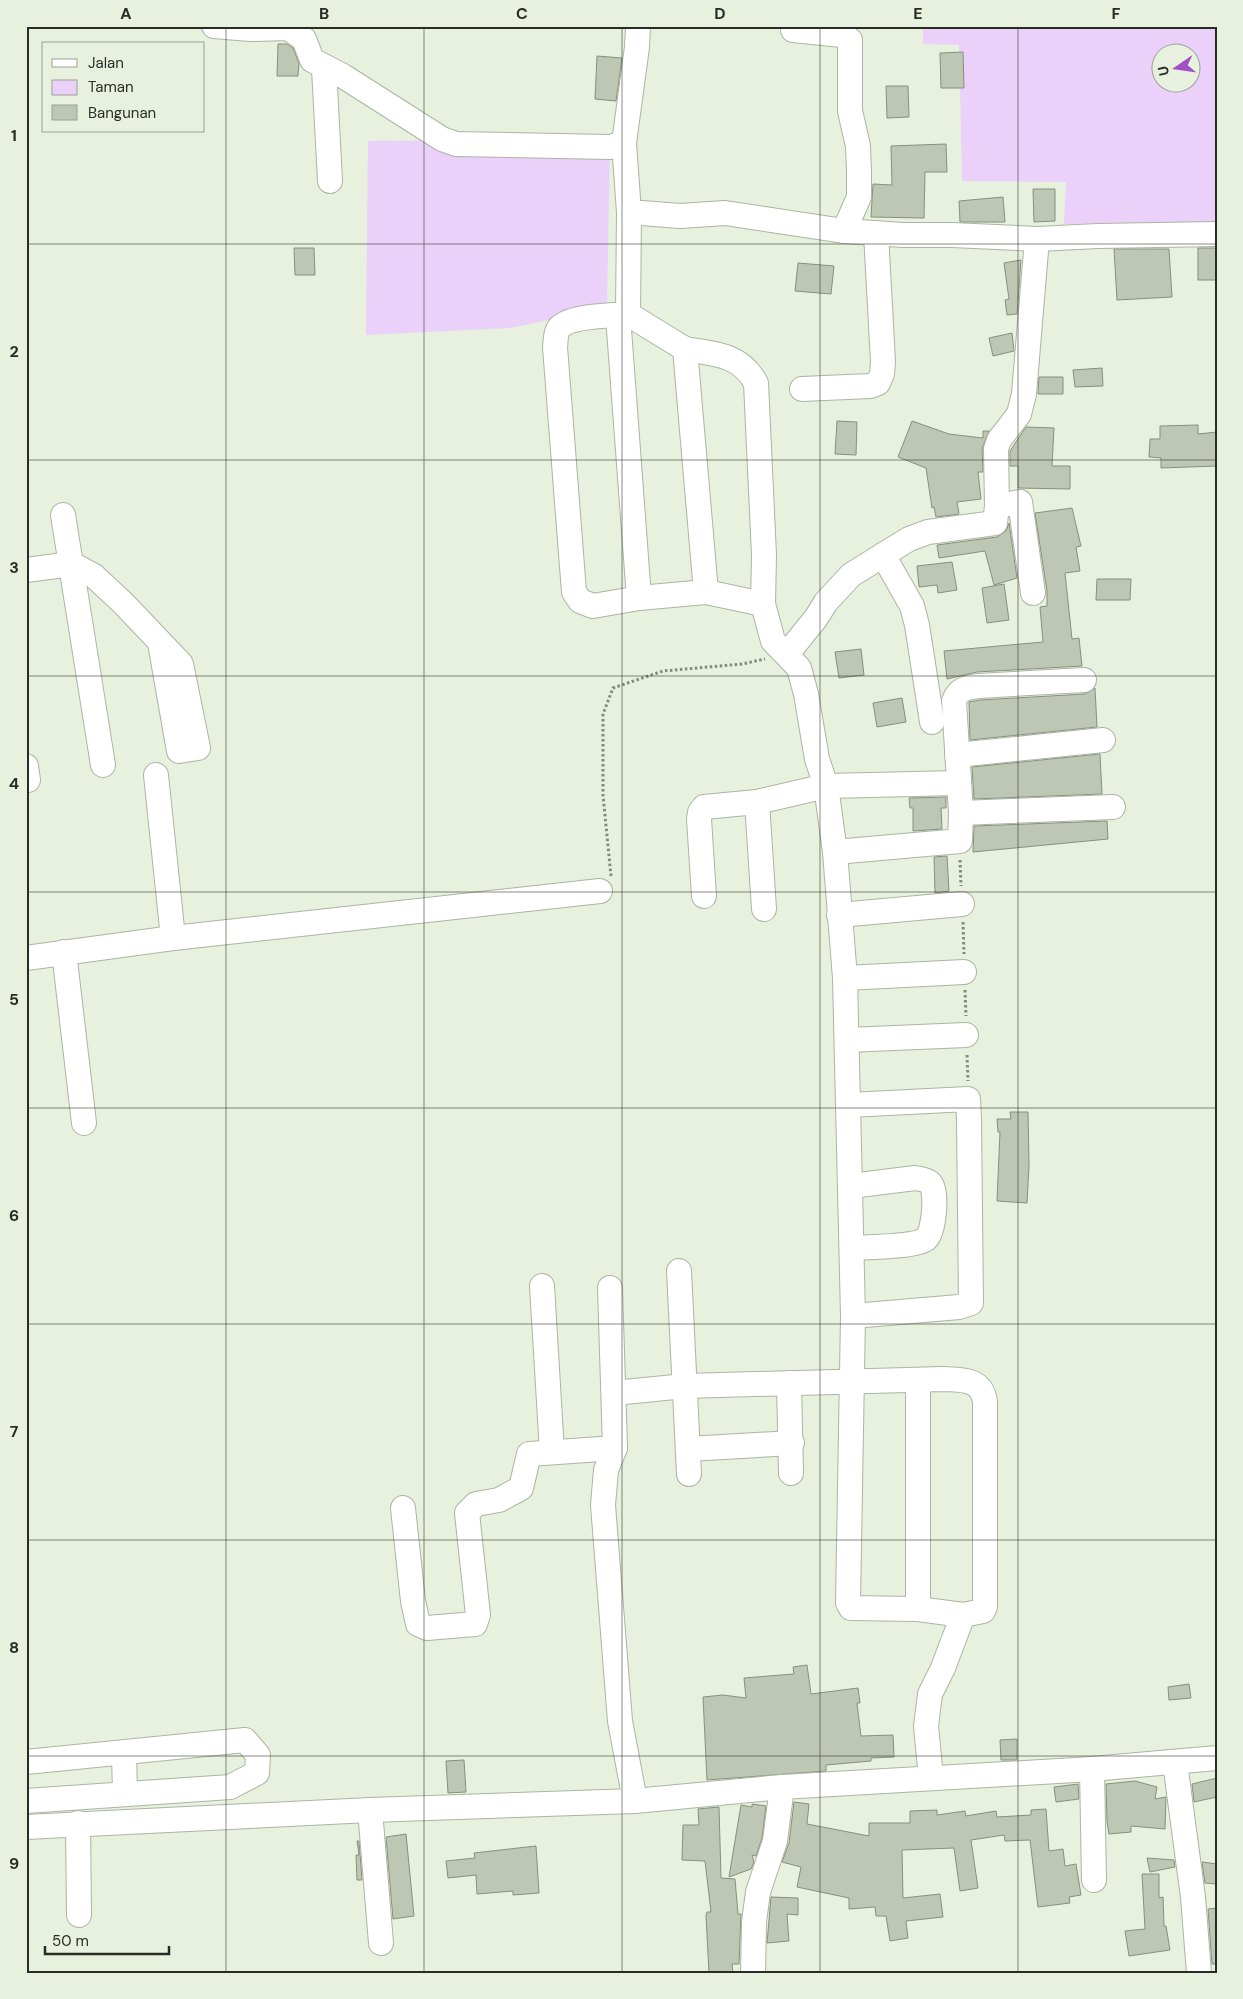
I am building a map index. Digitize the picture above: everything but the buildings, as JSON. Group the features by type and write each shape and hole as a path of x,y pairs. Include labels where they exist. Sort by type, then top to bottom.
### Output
{"street":[{"path":"214,26 250,29 282,27 307,33 312,60 324,68 343,76 442,139 456,144 610,147 624,143"},
{"path":"638,26 637,48 624,143 629,212 623,315 639,598"},
{"path":"794,30 842,35 850,40 850,111 858,146 860,172 859,197 844,231"},
{"path":"324,68 330,181"},
{"path":"629,212 680,216 725,213 844,231 876,233 1037,239 1217,234"},
{"path":"802,388 870,386 878,383 882,374 882,353 876,233"},
{"path":"787,654 816,618 826,602 851,575 909,539 928,532 995,523 997,506 996,449 999,440 1019,414 1024,394 1037,239"},
{"path":"614,1392 685,1386 851,1381 943,1379 973,1382 982,1390 984,1397 986,1607 983,1611 963,1615 918,1609 856,1609 848,1606 851,1381 853,1316 845,978 835,852 826,786 817,759 806,694 798,668 773,641 763,604 764,555 756,384 744,366 729,358 685,349 623,315 597,316 561,326 556,335 555,347 572,582 576,598 593,606 639,598 706,592 763,604"},
{"path":"685,349 706,592"},
{"path":"997,506 1020,502 1033,593"},
{"path":"63,515 103,765"},
{"path":"883,555 912,606 917,625 932,722"},
{"path":"26,570 72,564 94,576 123,603 160,643"},
{"path":"835,852 960,841 961,813 954,701 957,693 964,689 978,686 1084,680"},
{"path":"957,755 1103,740"},
{"path":"156,775 173,938"},
{"path":"704,896 699,819 701,810 709,807 757,802 826,786 958,783"},
{"path":"757,802 764,910"},
{"path":"961,813 1113,807"},
{"path":"26,958 173,938 600,891"},
{"path":"840,915 962,904"},
{"path":"64,952 84,1123"},
{"path":"845,978 964,972"},
{"path":"847,1040 966,1035"},
{"path":"849,1105 968,1099 969,1119 971,1303 959,1307 853,1316"},
{"path":"850,1186 915,1178 924,1179 929,1182 933,1192 934,1216 930,1234 925,1239 916,1243 852,1248"},
{"path":"679,1270 689,1474"},
{"path":"542,1286 552,1452"},
{"path":"610,1288 615,1448 606,1470 604,1505 620,1721 636,1801"},
{"path":"918,1380 918,1609"},
{"path":"789,1383 792,1473"},
{"path":"688,1449 792,1444"},
{"path":"403,1508 413,1601 418,1624 427,1628 475,1624 478,1615 467,1513 476,1504 499,1500 520,1488 529,1454 615,1448"},
{"path":"931,1778 926,1726 930,1694 943,1668 963,1615"},
{"path":"26,1762 245,1740 258,1755 256,1773 230,1787 26,1801"},
{"path":"124,1753 125,1794"},
{"path":"26,1827 370,1810 636,1801 782,1787 1092,1769 1217,1758"},
{"path":"1175,1762 1193,1897 1199,1973"},
{"path":"1092,1769 1094,1880"},
{"path":"753,1973 754,1922 758,1892 774,1842 782,1787"},
{"path":"370,1810 381,1943"},
{"path":"78,1823 79,1915"}],"path":[{"path":"600,891 611,887 603,795 603,714 613,688 663,672 742,664 787,654"}],"green space":[{"path":"923,26 1217,26 1217,222 1064,224 1066,182 962,181 959,45 923,44"},
{"path":"610,139 607,308 510,328 366,335 368,141"}]}
